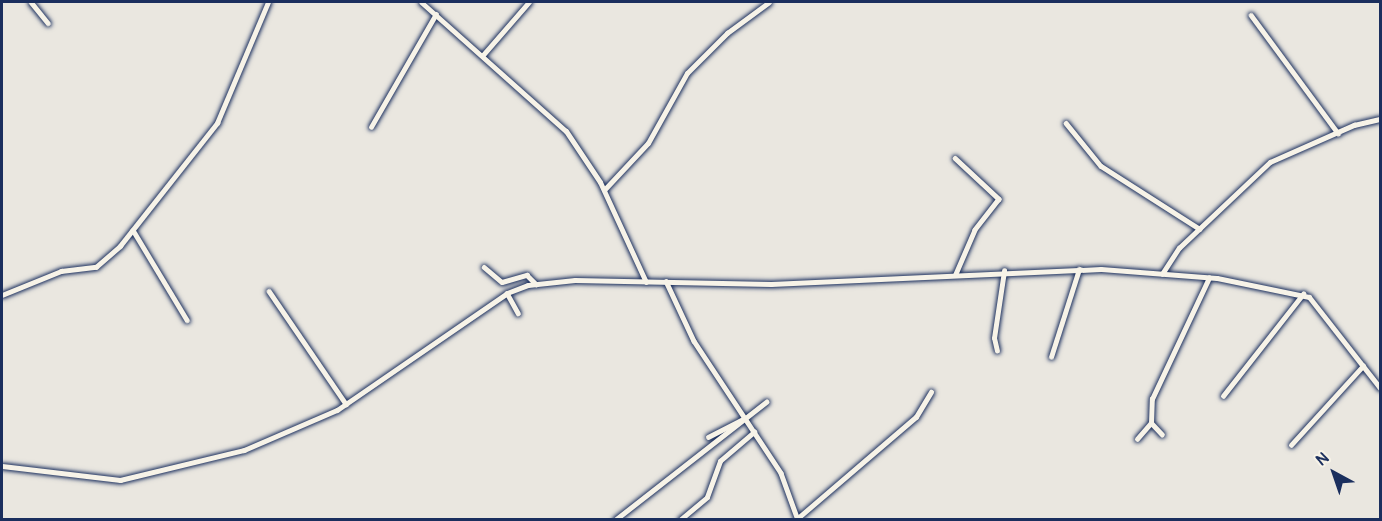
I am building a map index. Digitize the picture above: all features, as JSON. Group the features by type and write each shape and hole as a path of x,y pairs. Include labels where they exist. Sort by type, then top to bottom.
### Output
{"street":[{"path":"32,2 48,23"},
{"path":"2,295 61,272 96,267 133,230 217,123 268,2"},
{"path":"421,2 566,131 604,190 646,282"},
{"path":"483,55 529,2"},
{"path":"604,190 648,143 687,73 728,33 769,2"},
{"path":"371,127 436,14"},
{"path":"1251,15 1338,133"},
{"path":"1162,274 1200,229 1270,162 1338,133 1380,119"},
{"path":"1066,123 1101,166 1200,229"},
{"path":"955,158 999,199 975,230 956,274"},
{"path":"133,230 187,320"},
{"path":"484,267 502,282 527,275 536,284"},
{"path":"1051,357 1079,269"},
{"path":"2,466 120,480 244,450 346,404 507,293 536,284 666,281 771,284 1079,269 1209,278 1303,294 1380,388"},
{"path":"997,351 994,339 1004,271"},
{"path":"1137,439 1151,423 1152,399 1209,278"},
{"path":"666,281 681,319 781,473 798,519 916,417 931,392"},
{"path":"269,291 346,404"},
{"path":"507,293 518,313"},
{"path":"1222,396 1303,294"},
{"path":"1290,445 1363,366"},
{"path":"615,519 766,402"},
{"path":"708,437 746,418"},
{"path":"1151,423 1162,435"},
{"path":"680,519 707,496 720,462 754,432"}]}
